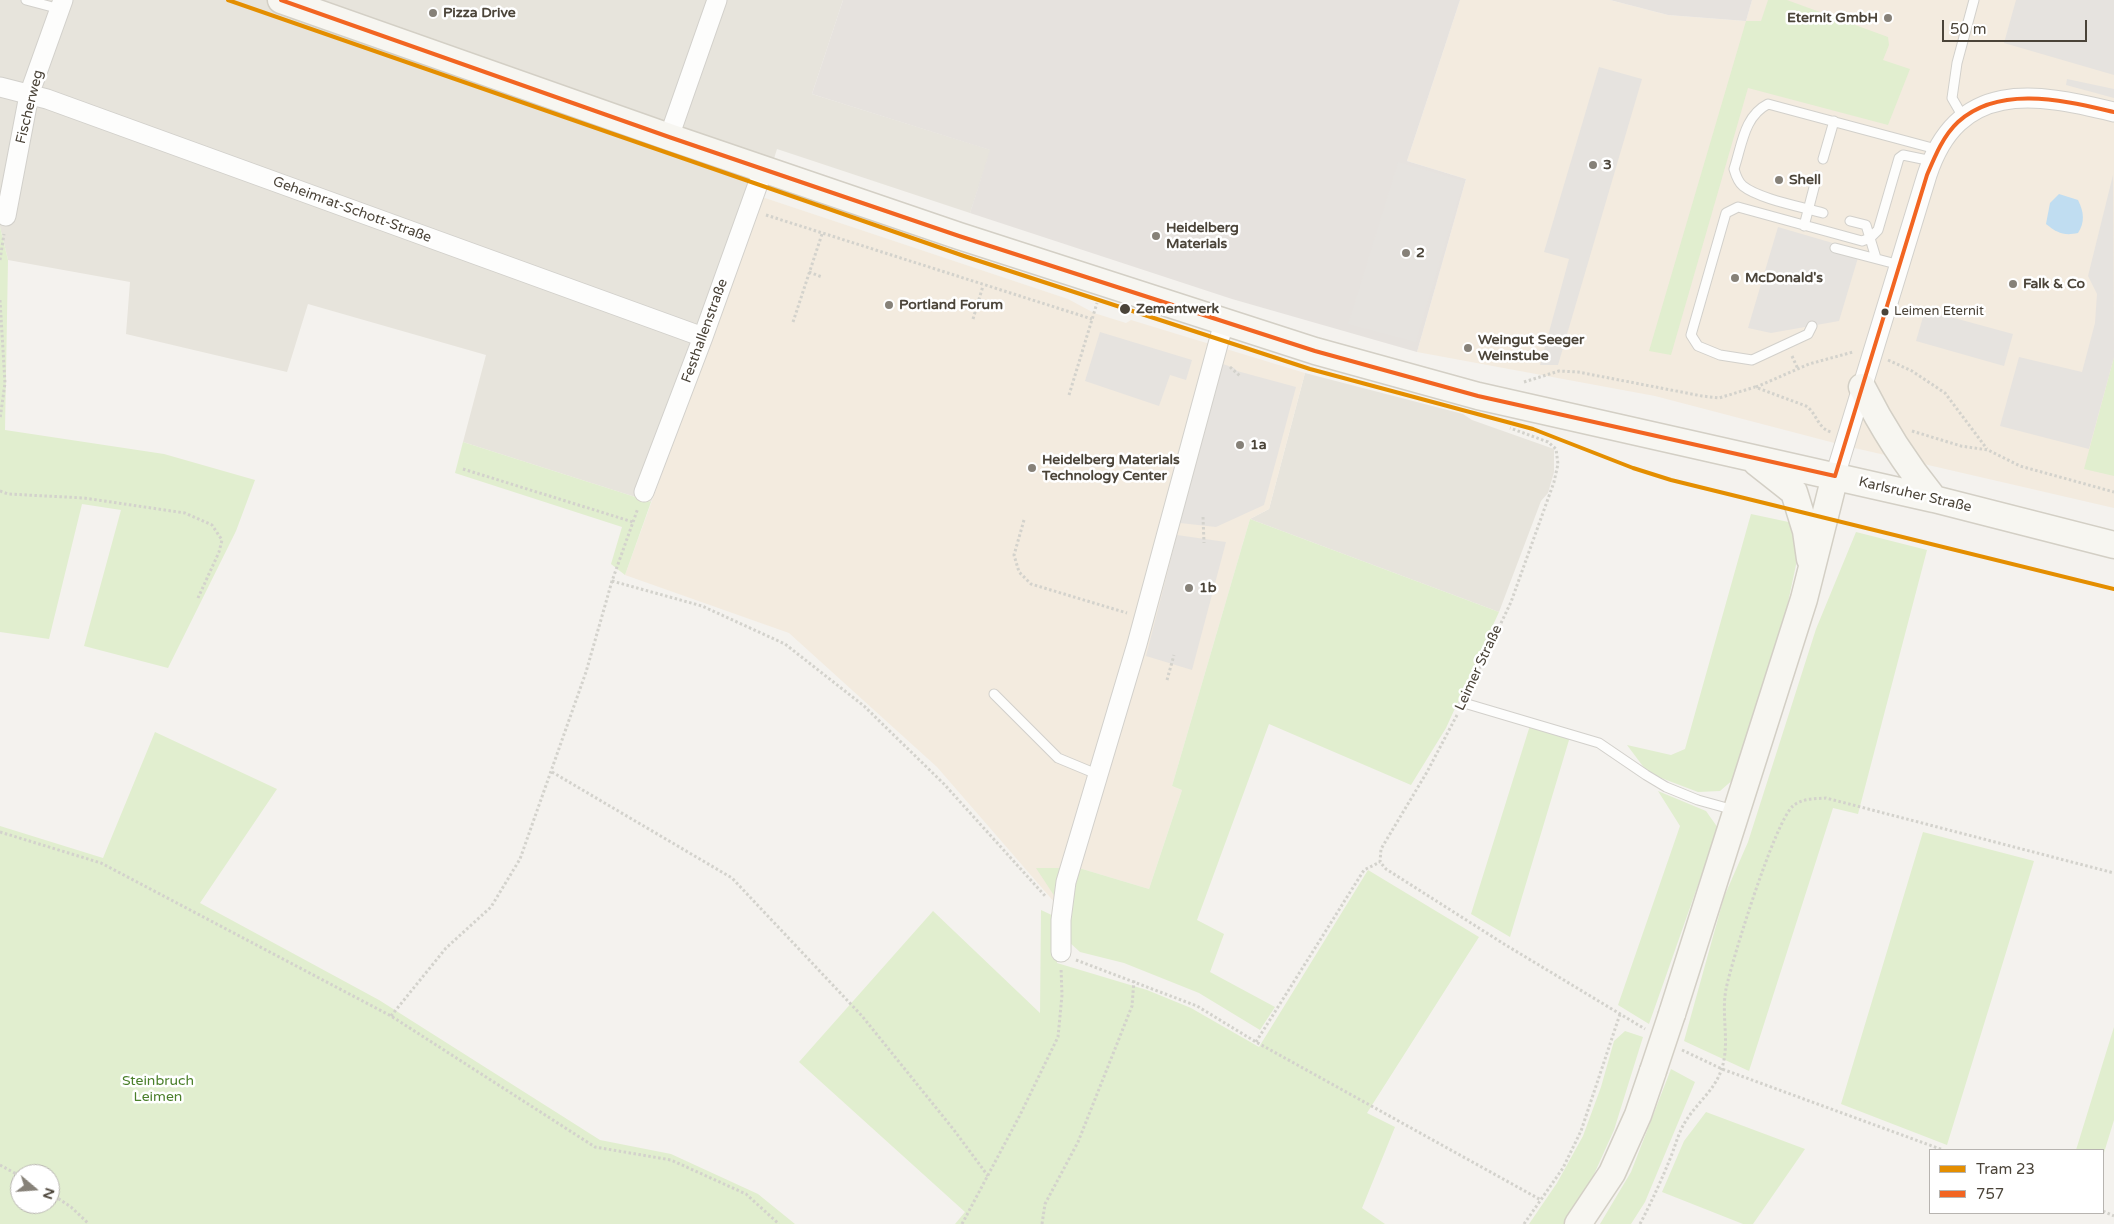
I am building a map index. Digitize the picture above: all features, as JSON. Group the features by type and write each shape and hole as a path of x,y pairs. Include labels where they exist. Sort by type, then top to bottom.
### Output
{"main road":[{"name":"Karlsruher Straße","path":"285,1 763,170 1315,351 1478,396 1568,414 1934,499 2114,545"},
{"path":"1862,386 1891,442 1904,462 1934,499"},
{"path":"1753,457 1759,466 1794,492 1806,531 1812,570"},
{"path":"1578,1224 1612,1173 1638,1115 1672,1014 1812,570 1835,476"}],"street":[{"path":"668,137 717,0"},
{"name":"Fischerweg","path":"6,216 30,95 62,4"},
{"name":"Geheimrat-Schott-Straße","path":"0,87 47,98 703,338"},
{"path":"1835,476 1934,155 1944,136 1963,117 1990,104 2025,97 2065,99 2114,112"},
{"name":"Festhallenstraße","path":"644,492 703,338 763,170"},
{"path":"1061,952 1062,916 1066,882 1144,617 1224,322"}],"lane":[{"path":"26,0 62,4"},
{"path":"1963,117 1952,98 1957,63 1974,0"},
{"path":"1823,213 1755,193 1742,186 1736,177 1734,169 1750,118 1757,110 1768,104 1891,138 1934,155"},
{"path":"1823,159 1834,121"},
{"path":"1812,326 1808,334 1752,360 1720,355 1698,346 1691,335 1726,213 1738,207 1862,241 1870,238 1878,230 1899,158 1903,154 1934,155"},
{"path":"1804,226 1817,176"},
{"path":"1850,220 1866,225 1876,258"},
{"path":"1835,248 1900,265"},
{"path":"994,694 1058,758 1099,775"},
{"path":"1464,703 1599,742 1666,787 1698,800 1736,811"}],"path":[{"path":"749,209 984,286 1092,319"},
{"path":"0,260 6,216"},
{"path":"793,322 822,234"},
{"path":"809,272 822,277"},
{"path":"973,319 984,286"},
{"path":"0,300 5,382 0,419"},
{"path":"1069,394 1094,313"},
{"path":"1519,383 1559,371 1607,377 1719,398 1755,387 1809,364 1852,352 1872,355 1912,371 1945,393 1988,450"},
{"path":"1755,387 1806,406 1812,410 1824,430 1846,437"},
{"name":"Leimer Straße","path":"1256,1042 1364,870 1380,862 1381,849 1427,772 1464,703 1511,602 1554,482 1558,464 1556,449 1548,442 1516,430"},
{"path":"1891,442 1907,432 1913,431 1961,446 1988,450 2020,466 2114,492"},
{"path":"463,469 633,522"},
{"path":"0,491 8,494 84,498 185,513 212,525 222,540 219,552 198,598"},
{"path":"391,1016 446,948 491,907 508,882 520,858 552,772 588,664 612,580 644,492"},
{"path":"1203,517 1204,543"},
{"path":"1024,520 1014,555 1019,572 1031,584 1144,617"},
{"path":"612,580 702,606 785,644 864,706 944,784 1062,916"},
{"path":"1167,680 1174,655"},
{"path":"552,772 732,878 862,1016 954,1130 988,1176"},
{"path":"1640,1224 1652,1202 1684,1123 1706,1097 1722,1070 1727,1050 1726,989 1750,908 1772,846 1785,816 1793,806 1810,799 1826,798 2114,873"},
{"path":"0,832 101,863 391,1016 595,1147 671,1160 746,1194 779,1224"},
{"path":"962,1224 1058,1037 1062,995 1061,952 1197,1006 1256,1042 1541,1200"},
{"path":"1042,1224 1046,1204 1078,1142 1132,1006 1134,980"},
{"path":"1524,1224 1563,1168 1581,1131 1620,1014"},
{"path":"60,1200 89,1224"}],"shaded area":[{"path":"0,0 843,0 812,94 991,150 970,213 777,149 762,197 651,502 463,442 486,355 308,304 287,372 126,334 130,282 8,260 0,227"},
{"path":"843,0 1460,0 1407,161 1466,179 1417,352 1232,299 970,213 990,150 812,94"},
{"path":"1460,0 1610,0 1668,15 1746,21 1752,0 2114,0 2114,508 1846,446 1655,396 1417,352 1466,179 1407,161"},
{"path":"1610,0 1752,0 1746,21 1668,15"},
{"path":"2016,0 2114,0 2114,75 2004,43"},
{"name":"3","path":"1599,67 1642,79 1558,365 1540,365 1569,259 1544,252"},
{"path":"2067,79 2114,89 2114,98 2066,85"},
{"name":"2","path":"1398,162 1464,181 1416,342 1348,324"},
{"path":"2113,175 2114,357 2089,449 2000,426 2019,357 2082,372 2095,323 2097,294 2088,276"},
{"path":"762,197 1068,299 1094,313 1126,323 1131,320 1305,373 1269,509 1250,519 1172,786 1182,790 1149,889 1079,868 1073,899 1055,903 937,767 789,633 625,575"},
{"path":"1778,227 1860,251 1839,321 1771,333 1748,328"},
{"path":"1925,310 2013,334 2004,366 1916,341"},
{"path":"1100,332 1192,360 1186,380 1170,375 1159,406 1085,381"},
{"name":"1a","path":"1223,364 1237,371 1296,387 1264,505 1216,527 1180,523"},
{"path":"1305,373 1463,414 1472,420 1554,449 1554,472 1548,493 1541,501 1499,612 1250,519 1269,509"},
{"name":"1b","path":"1177,535 1226,542 1192,670 1146,656"}],"green space":[{"path":"1768,0 1787,0 1888,37 1889,45 1883,60 1910,69 1888,125 1748,88 1671,355 1649,351 1746,21 1761,21"},
{"path":"0,227 8,260 5,430 164,454 255,480 236,531 168,668 84,646 121,510 82,504 49,639 0,632"},
{"path":"2114,357 2114,476 2084,469"},
{"path":"463,442 651,502 625,575 611,564 622,527 455,473"},
{"path":"1751,514 1798,524 1796,565 1787,607 1735,778 1720,791 1698,792 1648,773 1627,745 1671,755 1685,749"},
{"path":"1250,519 1499,612 1446,728 1411,785 1269,724 1197,920 1224,934 1210,972 1275,1007 1260,1030 1199,993 1124,963 1080,952 1069,942 1073,899 1079,868 1149,889 1182,790 1172,786"},
{"path":"1856,532 1927,550 1858,814 1833,808 1749,1071 1684,1041 1724,897 1748,842 1816,629"},
{"path":"1532,719 1572,730 1510,937 1471,914"},
{"name":"Steinbruch Leimen","path":"155,732 277,789 200,903 379,1000 600,1140 671,1154 758,1194 795,1224 0,1224 0,826 103,858"},
{"path":"1658,791 1706,811 1718,828 1649,1024 1618,1005 1680,826"},
{"path":"1923,832 2034,861 1947,1145 1841,1104"},
{"path":"1036,868 1065,868 1055,897"},
{"path":"1368,870 1479,937 1367,1113 1395,1127 1362,1208 1385,1224 955,1224 965,1212 799,1062 933,911 1040,1013 1041,910 1058,918 1057,963 1147,990 1191,1008 1259,1047"},
{"path":"2114,1027 2114,1120 2104,1153 2104,1149 2076,1149"},
{"path":"1625,1031 1643,1037 1614,1130 1577,1212 1566,1224 1529,1224 1557,1183 1583,1136 1601,1087 1614,1041"},
{"path":"1671,1069 1695,1082 1645,1202 1631,1224 1600,1224 1631,1172"},
{"path":"1706,1112 1805,1149 1753,1224 1743,1224 1662,1192 1684,1141"}],"water":[{"path":"2059,194 2078,200 2083,217 2078,233 2061,233 2046,224 2050,203"}],"tram line":[{"name":"23","path":"228,0 964,256 1310,369 1533,429 1633,468 1671,480 2114,589"}],"transit line":[{"name":"757","path":"281,0 669,137 959,236 1315,351 1478,396 1835,476"},
{"name":"757","path":"1835,476 1927,175 1948,134 1958,122 1975,110 1993,103 2013,99 2054,100 2114,112"}],"place":[{"name":"Pizza Drive","path":"433,13"},
{"name":"Eternit GmbH","path":"1888,18"},
{"name":"3","path":"1593,165"},
{"name":"Shell","path":"1779,180"},
{"name":"Heidelberg Materials","path":"1156,236"},
{"name":"2","path":"1406,253"},
{"name":"McDonald's","path":"1735,278"},
{"name":"Falk & Co","path":"2013,284"},
{"name":"Portland Forum","path":"889,305"},
{"name":"Zementwerk","path":"1125,309"},
{"name":"Leimen Eternit","path":"1885,312"},
{"name":"Weingut Seeger Weinstube","path":"1468,348"},
{"name":"1a","path":"1240,445"},
{"name":"Heidelberg Materials Technology Center","path":"1032,468"},
{"name":"1b","path":"1189,588"}]}
